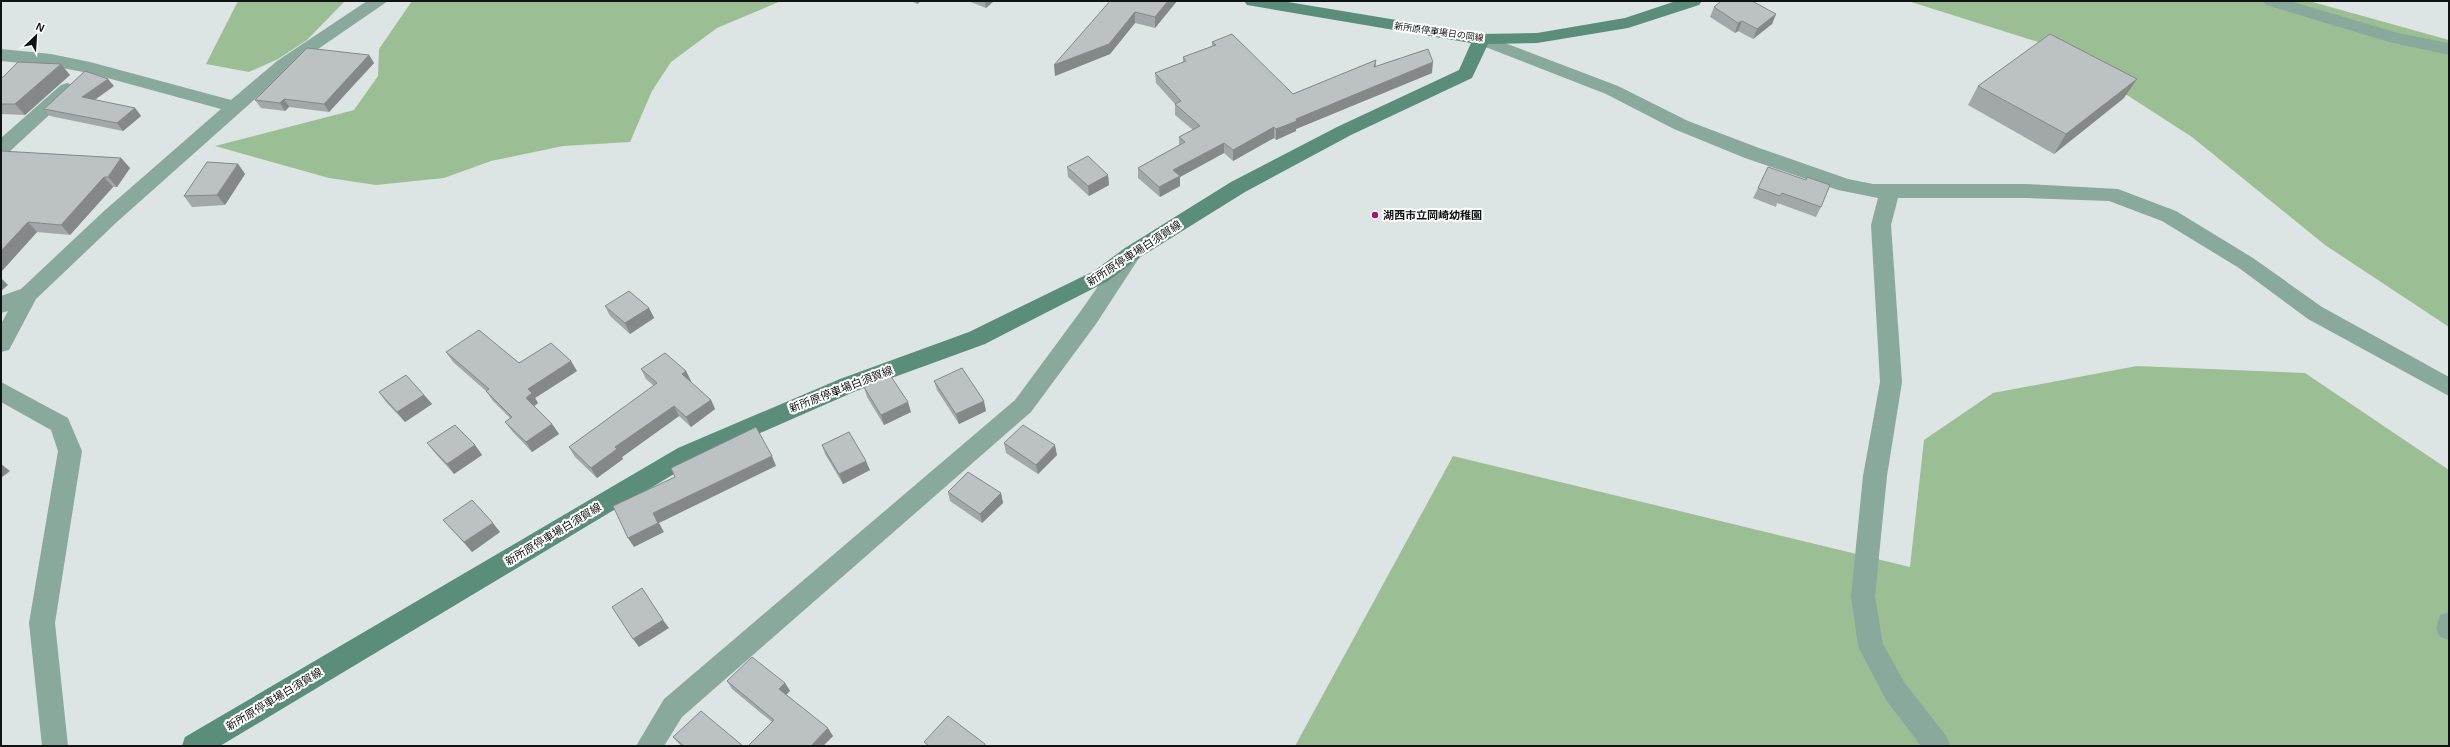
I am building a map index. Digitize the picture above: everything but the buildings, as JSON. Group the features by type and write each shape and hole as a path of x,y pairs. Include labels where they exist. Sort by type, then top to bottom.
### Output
{"main road":[{"name":"新所原停車場日の岡線","path":"1253,1 1374,23 1480,39 1537,38 1628,23 1693,1"},
{"name":"新所原停車場白須賀線","path":"195,746 686,455 841,388 977,338 1102,276 1132,253 1238,187 1336,134 1466,74 1480,39"}],"street":[{"path":"1,344 28,294 111,216 283,65 379,1"},
{"path":"2272,1 2395,38 2449,49"},
{"path":"1480,39 1612,90 1681,125 1752,153 1845,185 1873,191 2026,190 2111,194 2169,216 2246,263 2315,312 2449,387"},
{"path":"1,55 50,60 90,68 234,107"},
{"path":"1,148 90,68"},
{"path":"1890,191 1881,225 1891,382 1875,476 1863,596 1870,646 1895,691 1937,746"},
{"path":"649,746 673,708 1023,406 1084,325 1132,253"},
{"path":"1,306 28,294"},
{"path":"1,391 60,424 70,451 42,623 55,746"},
{"path":"2449,623 2449,629"}],"green space":[{"path":"238,1 345,1 307,40 278,59 249,72 206,64"},
{"path":"412,1 781,1 717,28 671,62 652,91 630,142 563,146 491,161 444,178 376,185 329,178 215,146 354,110 378,76 379,49"},
{"path":"1908,1 2309,1 2449,40 2449,327 2325,245 2192,137 2051,46"},
{"path":"2137,366 2305,373 2449,470 2449,746 1295,746 1453,456 1910,567 1924,440 1993,393"}],"place":[{"name":"湖西市立岡崎幼稚園","path":"1375,215"}]}
